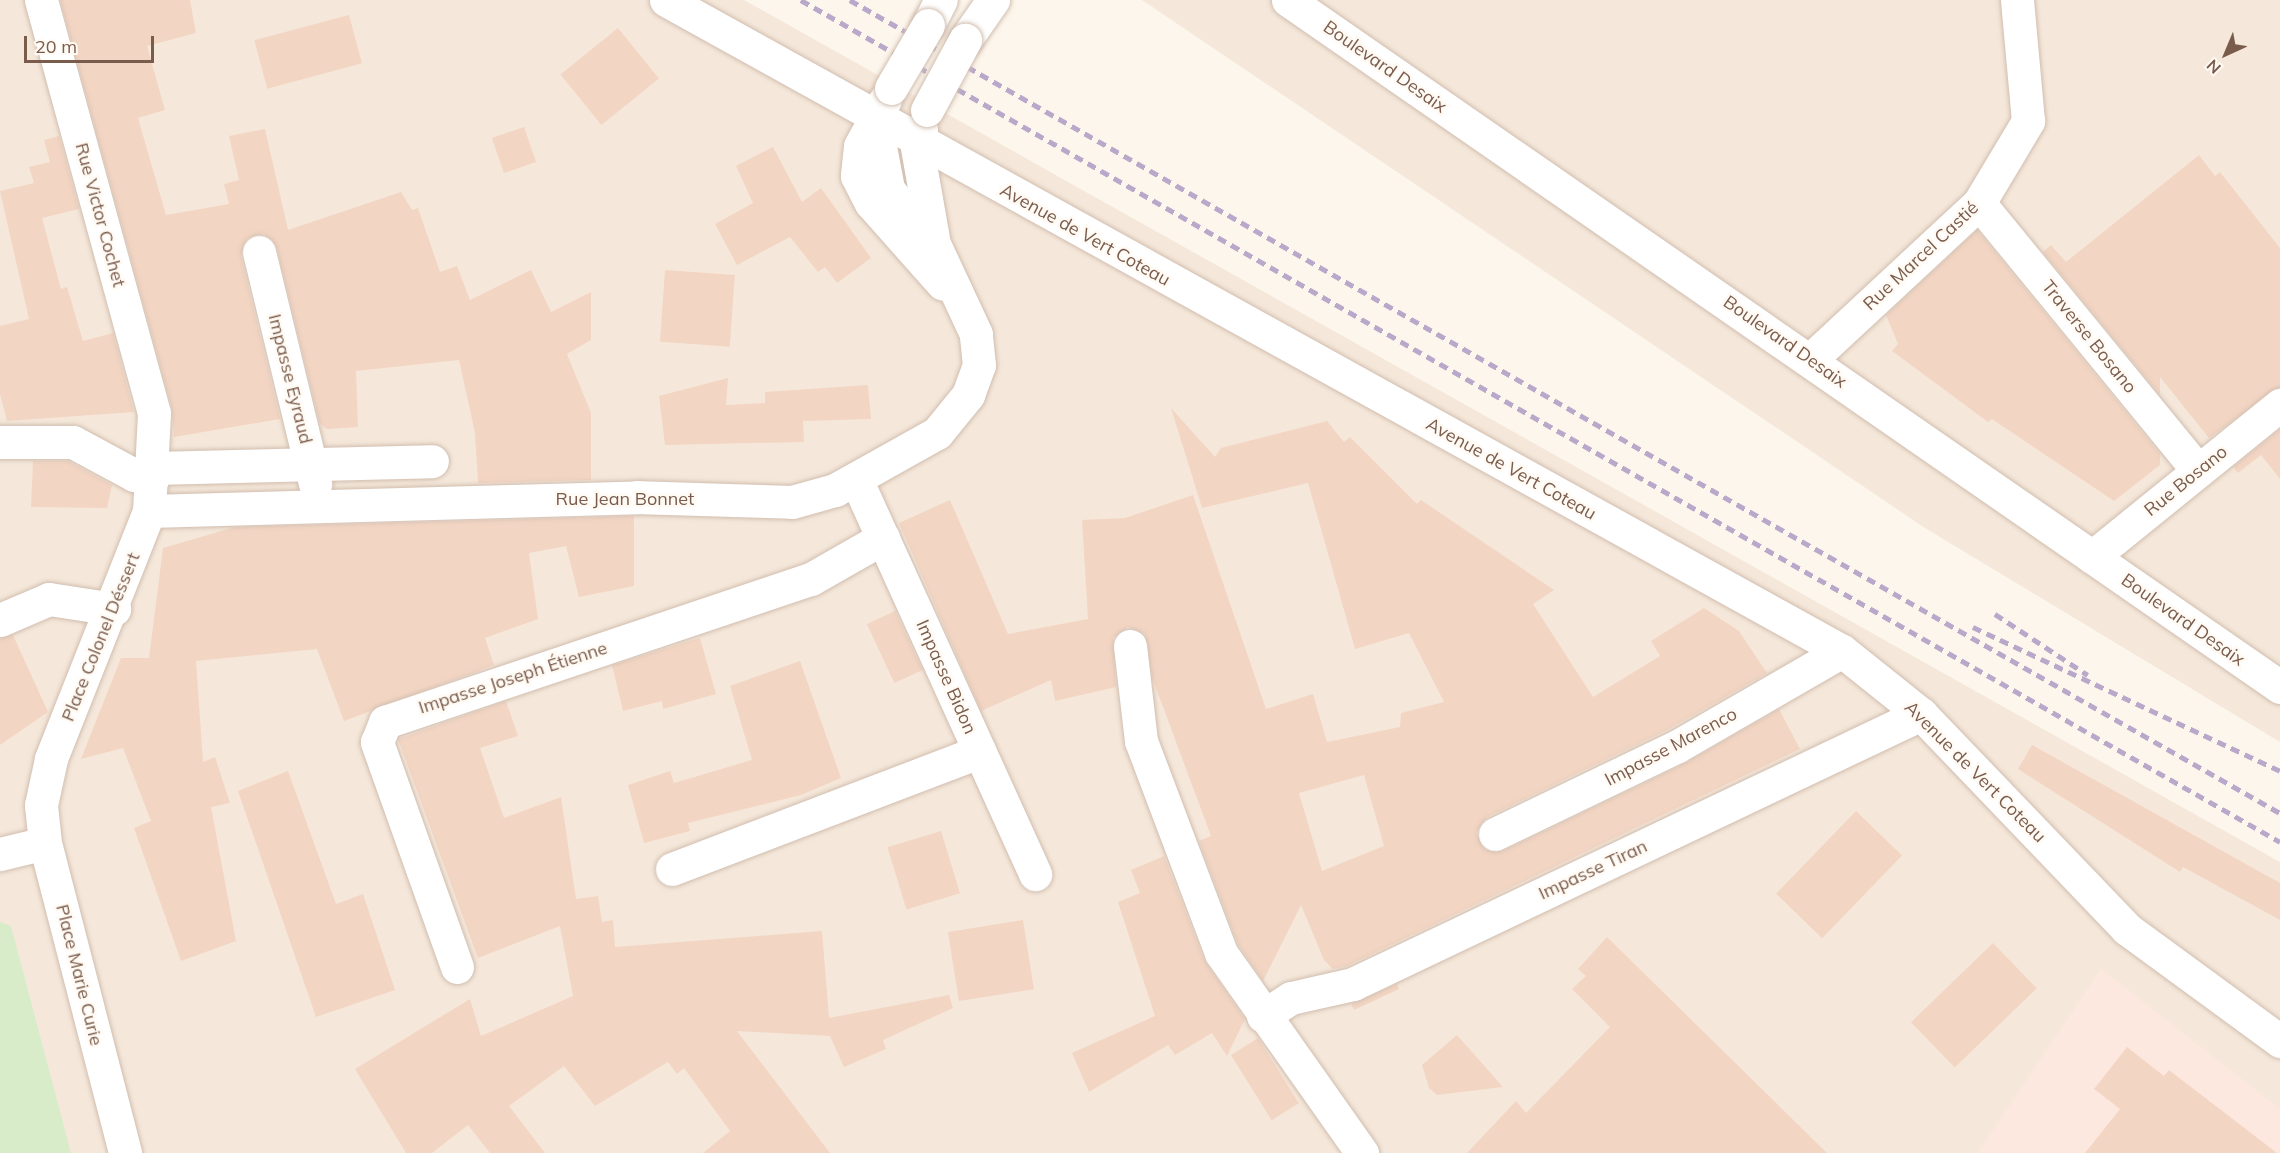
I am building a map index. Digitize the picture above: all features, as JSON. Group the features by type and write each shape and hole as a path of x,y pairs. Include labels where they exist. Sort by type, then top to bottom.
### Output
{"street":[{"name":"Rue Victor Cochet","path":"41,0 152,403 155,430"},
{"name":"Avenue de Vert Coteau","path":"666,0 875,120 1842,651 1921,714 2127,929 2280,1041"},
{"name":"Boulevard Desaix","path":"1288,0 2280,687"},
{"name":"Rue Marcel Castié","path":"1810,360 1979,203 2028,121 2017,0"},
{"path":"916,142 927,110 988,3"},
{"path":"875,120 934,12"},
{"name":"Rue Jean Bonnet","path":"875,120 890,194 934,244"},
{"name":"Rue Jean Bonnet","path":"875,120 856,162 863,190 960,303"},
{"name":"Rue Jean Bonnet","path":"149,511 636,497 792,502 856,479 938,433 968,395 979,349 934,244 916,142"},
{"name":"Traverse Bosano","path":"1979,203 2198,471"},
{"name":"Impasse Eyraud","path":"260,252 321,506"},
{"name":"Rue Bosano","path":"2092,558 2280,405"},
{"name":"Place Colonel Déssert","path":"45,843 45,777 114,609 149,511 155,430"},
{"path":"0,442 73,442 134,475 311,464 432,461"},
{"name":"Impasse Bidon","path":"856,479 1035,874"},
{"name":"Impasse Joseph Étienne","path":"458,967 377,742 384,722 811,579 883,538"},
{"path":"0,620 49,599 114,609"},
{"path":"1130,646 1140,741 1221,953 1263,1016 1362,1153"},
{"name":"Impasse Marenco","path":"1495,834 1676,747 1842,651"},
{"name":"Impasse Tiran","path":"1263,1016 1292,998 1353,984 1921,714"},
{"path":"672,869 980,752"},
{"path":"0,854 45,843"},
{"name":"Place Marie Curie","path":"45,843 125,1153"}],"shaded area":[{"path":"0,0 744,0 2280,862 2280,1153 0,1153"},
{"path":"1142,0 2280,0 2280,742 1925,528"},
{"path":"2101,969 2280,1109 2280,1153 1978,1153"}],"green space":[{"path":"0,922 11,926 71,1153 0,1153"}],"building":[{"path":"60,0 190,0 196,33 147,46 165,110 138,118 166,215 229,204 224,184 239,180 229,136 265,129 288,230 401,192 412,210 418,208 440,272 457,266 470,300 531,270 551,312 591,292 591,340 567,354 591,413 591,480 478,483 475,433 459,360 356,371 358,427 327,429 320,424 277,248 264,234 247,238 241,256 280,419 174,437 172,408"},
{"path":"349,15 362,63 267,89 254,40"},
{"path":"618,28 659,79 601,125 560,75"},
{"path":"524,127 536,162 504,173 492,138"},
{"path":"59,136 79,209 42,218 61,289 67,287 83,341 113,333 134,412 7,421 0,394 0,326 29,319 0,191 34,183 29,167 50,162 44,140"},
{"path":"773,147 802,202 821,188 871,258 837,283 825,267 818,272 790,237 737,265 715,224 753,203 736,166"},
{"path":"2199,155 2215,176 2220,172 2280,248 2280,387 2209,438 2160,377 2160,395 2043,252 2051,245 2066,262"},
{"path":"1977,230 2160,454 2160,465 2114,501 1992,419 1988,422 1892,351 1898,344 1886,315"},
{"path":"665,270 735,275 730,347 660,342"},
{"path":"728,378 726,405 765,403 765,392 868,385 871,419 803,421 804,442 665,445 659,396"},
{"path":"1171,408 1215,457 1221,448 1327,421 1344,442 1350,437 1417,504 1421,500 1554,590 1533,604 1593,697 1660,656 1651,641 1704,608 1739,631 1767,673 1667,730 1487,817 1476,833 1485,850 1503,851 1684,764 1779,709 1800,749 1347,966 1333,969 1324,960 1301,905 1263,981 1238,944 1199,841 1211,836 1153,680 1145,634 1128,627 1113,638 1116,687 1055,701 1051,680 981,711 899,523 950,500 1008,634 1088,619 1082,520 1125,518 1193,495 1266,709 1313,694 1327,742 1400,727 1401,713 1444,702 1409,633 1355,649 1308,483 1202,508","holes":["1364,775 1384,846 1322,871 1299,793"]},
{"path":"2280,429 2280,479 2261,455 2238,473 2233,467"},
{"path":"33,461 68,461 112,485 107,508 31,507"},
{"path":"634,516 634,586 579,597 566,546 529,553 538,619 485,638 494,665 344,721 317,649 196,661 203,762 215,757 230,803 211,807 236,941 181,961 134,828 151,821 123,748 81,759 121,658 149,658 163,548 235,527"},
{"path":"895,611 922,670 894,683 867,624"},
{"path":"13,635 48,712 0,745 0,638"},
{"path":"700,638 716,694 663,709 662,701 623,711 612,665"},
{"path":"800,661 841,778 801,795 688,823 690,831 644,843 628,785 670,771 674,783 752,760 730,686"},
{"path":"506,701 518,736 480,748 504,818 561,797 576,899 598,896 602,922 613,920 615,947 822,931 829,1018 949,995 953,1008 883,1040 886,1049 844,1067 830,1036 737,1031 830,1153 703,1153 730,1131 684,1068 677,1074 668,1062 595,1106 564,1066 509,1106 545,1153 490,1153 468,1125 432,1153 406,1153 355,1069 470,999 481,1036 573,996 560,926 478,958 398,739"},
{"path":"2032,745 2280,883 2280,920 2183,867 2180,872 2018,769"},
{"path":"288,771 336,904 363,894 395,990 316,1017 238,791"},
{"path":"1856,811 1902,855 1822,938 1776,894"},
{"path":"941,831 960,893 906,910 887,847"},
{"path":"1164,856 1204,960 1245,1019 1227,1056 1212,1033 1175,1055 1168,1045 1089,1092 1072,1053 1155,1016 1118,902 1140,893 1131,870"},
{"path":"1023,920 1034,989 959,1001 948,932"},
{"path":"1607,937 1827,1153 1467,1153 1516,1101 1526,1113 1610,1027 1572,989 1586,976 1578,969"},
{"path":"1993,943 2037,988 1955,1068 1911,1022"},
{"path":"1397,984 1399,989 1354,1010 1351,1004"},
{"path":"1457,1035 1503,1087 1437,1095 1429,1088 1422,1065"},
{"path":"1258,1038 1299,1103 1272,1120 1231,1055"},
{"path":"2127,1047 2164,1076 2169,1070 2277,1153 2085,1153 2120,1109 2094,1089"}],"railway":[{"path":"801,0 2280,842"},
{"path":"850,0 2280,813"},
{"path":"1995,614 2088,675"},
{"path":"1973,627 2280,771"}]}
